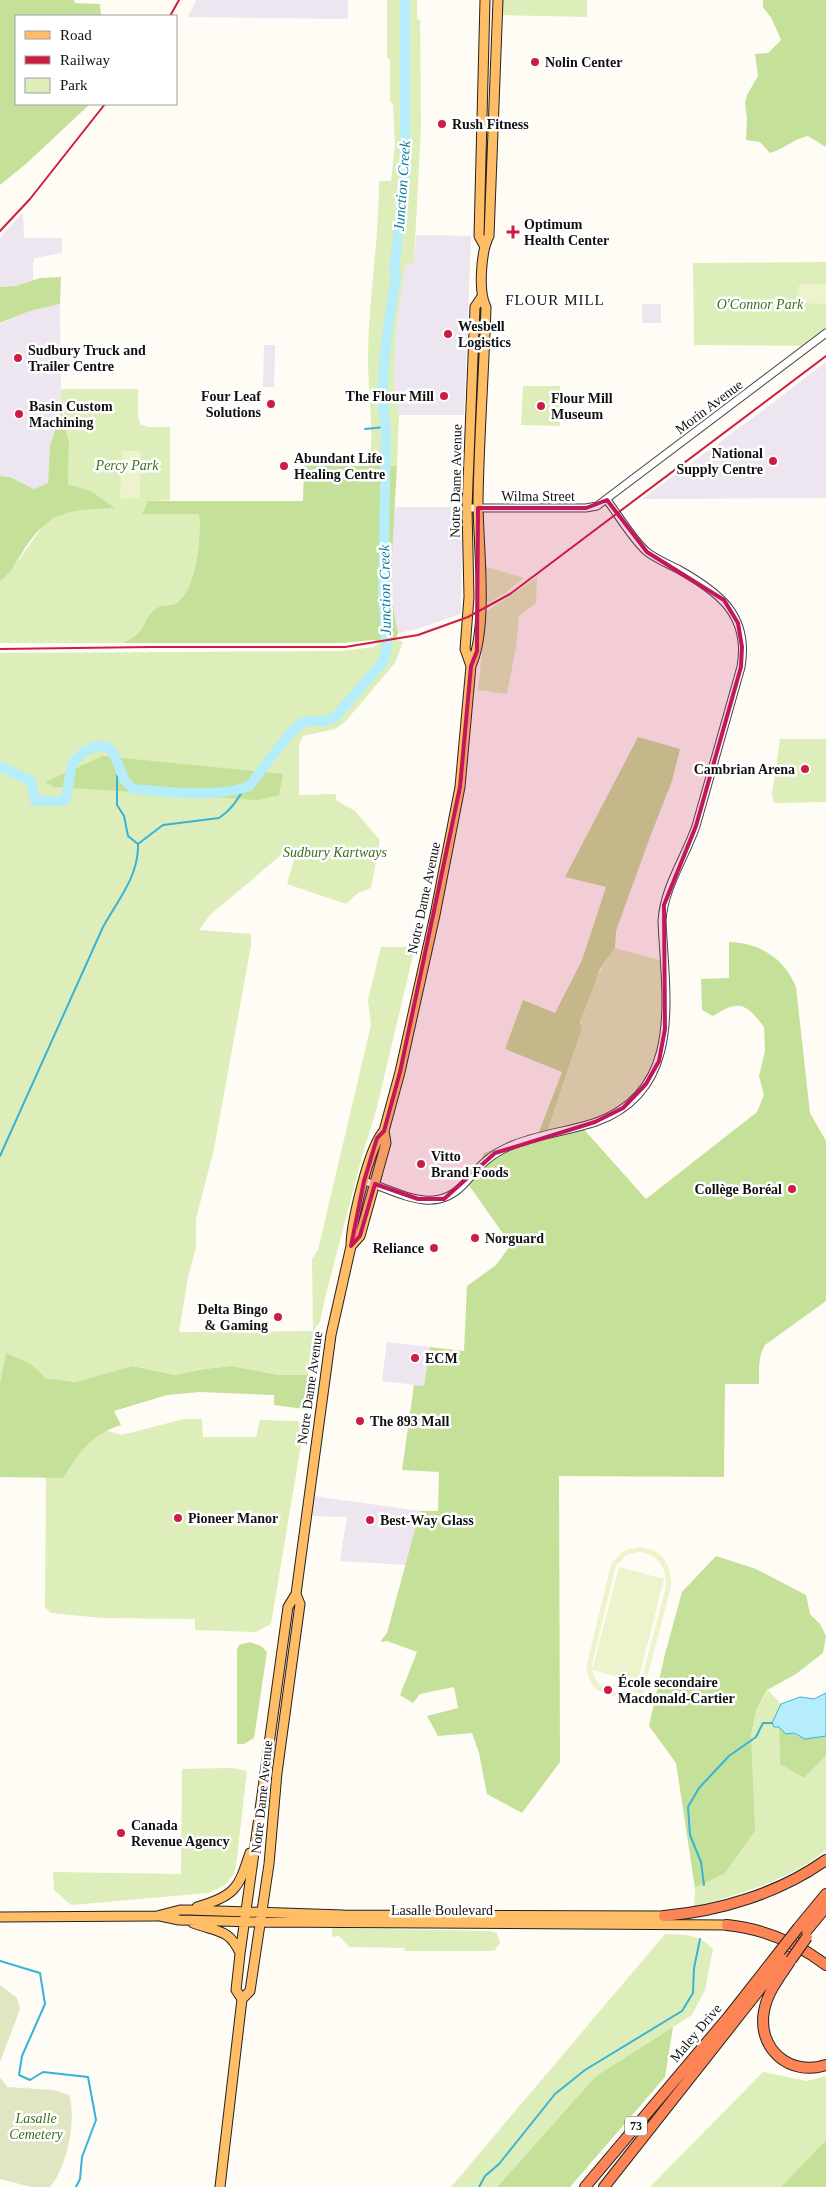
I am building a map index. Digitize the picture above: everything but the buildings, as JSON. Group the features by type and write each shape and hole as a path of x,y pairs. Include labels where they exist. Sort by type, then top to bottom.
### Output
{"highway":[{"path":"664,1916 683,1914 742,1900 790,1881 826,1860"},
{"name":"Maley Drive","path":"803,1934 826,1894"},
{"name":"Maley Drive","path":"604,2187 825,1908"},
{"path":"727,1925 747,1927 780,1937 812,1954 826,1965"},
{"path":"786,1956 765,2006 763,2020 766,2042 780,2059 790,2065 814,2068 826,2066"},
{"name":"Maley Drive","path":"585,2187 729,2016 786,1956"}],"main road":[{"name":"Notre Dame Avenue","path":"484,245 479,236 485,0"},
{"name":"Notre Dame Avenue","path":"471,666 465,649 469,597 467,508 475,307 481,298 484,245 489,236 498,0"},
{"name":"Notre Dame Avenue","path":"352,1246 360,1236 386,1143 384,1131 400,1072 447,859 461,779 471,666 477,651 479,611 478,508 486,307 481,298"},
{"name":"Notre Dame Avenue","path":"242,1999 236,1990 256,1834 288,1607 296,1594 331,1335 352,1246 351,1232 364,1181 377,1138 384,1131"},
{"name":"Notre Dame Avenue","path":"220,2187 242,1999 250,1991 269,1864 277,1773 300,1604 296,1594"},
{"path":"189,1910 221,1899 232,1892 240,1881 256,1834"},
{"name":"Lasalle Boulevard","path":"157,1916 180,1910 189,1910 343,1916 664,1916"},
{"name":"Lasalle Boulevard","path":"0,1917 157,1916 186,1921 245,1922 727,1925"},
{"path":"186,1921 226,1933 234,1940 240,1954"}],"street":[{"name":"Morin Avenue","path":"607,500 826,333"},
{"name":"Wilma Street","path":"467,508 586,508 597,506 607,500"},
{"path":"364,1181 418,1199 432,1201 444,1199 459,1190 487,1158 495,1153 533,1138 595,1122 623,1108 646,1084 659,1061 666,1029 662,914 670,885 690,844 696,826 741,667 741,638 734,615 724,600 708,586 647,552 607,500"}],"highlighted area":[{"path":"607,500 647,552 724,600 738,623 742,647 741,667 696,826 664,905 665,1029 659,1061 646,1084 623,1108 595,1122 495,1153 444,1199 418,1199 375,1184 360,1236 351,1246 364,1181 377,1138 384,1131 400,1072 460,787 471,666 477,651 478,508 586,508"}],"shaded area":[{"path":"196,0 348,0 348,19 188,17"},
{"path":"23,212 24,238 62,238 62,253 35,258 33,263 33,280 16,286 0,287 0,238"},
{"path":"416,235 471,236 464,415 399,415 394,379 396,330 405,265 415,254"},
{"path":"60,304 61,412 50,445 48,483 34,489 10,477 0,476 0,324 30,311"},
{"path":"642,304 661,304 661,323 642,323"},
{"path":"264,345 275,345 274,387 263,387"},
{"path":"826,362 826,498 642,499 754,417"},
{"path":"396,507 462,507 461,614 417,629 398,633 390,591 392,522"},
{"path":"387,1342 430,1347 424,1386 382,1381"},
{"path":"313,1496 420,1511 406,1565 340,1561 347,1517 310,1516"}],"green space":[{"path":"0,0 74,0 75,3 100,4 101,15 15,15 15,105 89,105 27,163 0,185"},
{"path":"387,0 417,0 417,19 420,20 421,126 414,262 405,265 396,330 394,379 399,415 397,466 369,464 371,422 368,353 379,181 391,181 395,144 393,105 390,101 390,60 387,58"},
{"path":"503,0 587,0 587,17 502,15"},
{"path":"763,0 826,0 826,147 808,136 770,153 760,142 746,140 747,120 745,103 747,95 758,76 755,54 768,53 781,40 772,19 763,7"},
{"name":"O'Connor Park","path":"826,262 826,333 809,346 694,345 693,263"},
{"path":"61,277 60,304 30,311 0,323 0,287 16,286 40,278"},
{"path":"802,284 826,284 826,304 800,303 797,288"},
{"name":"Flour Mill Museum","path":"523,386 560,386 560,426 521,425"},
{"name":"Percy Park","path":"61,389 138,389 138,416 140,424 149,427 170,427 170,500 148,501 161,514 199,515 196,562 189,587 184,596 177,603 155,609 147,617 140,631 124,643 0,643 0,581 16,564 45,523 61,514 80,509 114,508 91,491 68,484 69,442 61,412"},
{"path":"61,412 69,442 68,484 91,491 115,508 72,512 51,520 41,528 7,575 0,581 0,476 10,477 34,489 48,483 50,445"},
{"name":"Percy Park","path":"122,451 139,451 141,453 140,496 138,498 121,499"},
{"path":"369,464 397,466 390,591 398,633 396,639 380,642 373,640 341,643 124,643 140,631 147,617 155,609 177,603 184,596 189,587 196,562 199,515 142,514 148,501 303,501 304,465 367,466"},
{"path":"480,565 524,578 504,594 480,608"},
{"path":"537,577 536,603 519,616 516,647 507,694 478,690 486,612"},
{"name":"Sudbury Kartways","path":"396,639 403,642 395,663 345,722 335,729 303,736 299,745 299,795 336,794 336,800 355,811 380,840 371,888 358,893 346,904 287,884 294,859 281,855 210,915 199,930 251,934 251,946 214,1149 196,1219 196,1247 188,1277 179,1332 313,1331 308,1375 278,1375 232,1366 175,1375 134,1366 75,1382 46,1378 31,1364 6,1354 0,1383 0,653 341,651 374,647 380,642"},
{"path":"638,737 680,749 672,781 616,931 615,948 600,969 580,1022 582,1029 547,1132 580,1125 646,1199 757,1112 764,1095 759,1076 765,1051 764,1027 752,1012 741,1006 729,1007 713,1016 702,1010 701,979 729,978 729,942 751,945 770,954 785,968 796,987 810,1113 826,1141 826,1301 765,1345 760,1359 759,1384 725,1384 724,1477 559,1476 560,1762 522,1813 487,1794 479,1753 472,1733 438,1736 427,1716 458,1708 454,1687 420,1694 413,1703 400,1695 417,1652 387,1641 380,1642 387,1633 420,1511 438,1511 439,1472 402,1470 414,1385 424,1386 430,1347 464,1351 467,1286 496,1265 511,1245 466,1181 479,1166 484,1153 539,1132 562,1072 505,1049 523,1000 555,1013 582,960 606,887 565,877"},
{"path":"780,739 826,739 826,802 774,803 772,794"},
{"path":"103,756 283,774 279,795 257,800 54,787 45,782"},
{"path":"381,947 415,947 377,1107 361,1160 320,1322 313,1331 312,1259 318,1250 371,1025 368,1000"},
{"path":"615,948 663,961 665,1015 658,1061 634,1098 610,1115 547,1132 582,1030 581,1022 587,1000 598,976"},
{"path":"6,1353 31,1364 46,1378 75,1382 133,1366 175,1375 232,1366 278,1375 308,1375 304,1409 274,1405 274,1395 200,1392 167,1395 114,1411 121,1425 101,1434 87,1445 63,1478 0,1477 0,1383"},
{"path":"184,1419 202,1419 203,1437 256,1437 260,1420 298,1421 304,1427 271,1624 256,1632 195,1630 195,1619 102,1618 51,1613 45,1608 46,1477 63,1477 85,1445 104,1430 122,1435"},
{"path":"638,1547 646,1548 659,1554 667,1565 671,1579 671,1587 641,1702 637,1701 639,1692 620,1696 611,1696 603,1693 591,1683 588,1675 587,1664 611,1564 623,1551","holes":["638,1552 656,1558 660,1563 665,1573 666,1586 641,1682 626,1692 610,1691 597,1681 593,1673 592,1664 616,1566 626,1555"]},
{"path":"716,1556 756,1569 806,1595 810,1614 820,1624 826,1636 823,1653 796,1674 767,1690 756,1711 751,1735 755,1831 724,1874 695,1888 676,1763 649,1726 665,1654 682,1592"},
{"path":"619,1567 664,1579 638,1682 592,1670"},
{"path":"250,1642 261,1646 267,1652 254,1738 244,1744 237,1744 237,1650 239,1645"},
{"path":"768,1690 781,1704 774,1718 779,1727 780,1764 804,1778 826,1756 826,1850 812,1861 780,1878 694,1907 695,1888 724,1874 751,1762 751,1735 756,1711"},
{"path":"779,1727 805,1739 826,1736 826,1756 804,1778 780,1764"},
{"path":"232,1768 247,1771 236,1866 233,1875 226,1884 209,1893 71,1905 54,1890 53,1872 181,1874 182,1769"},
{"path":"332,1928 490,1931 497,1933 500,1943 495,1950 491,1951 407,1951 404,1950 405,1948 349,1947 339,1936 332,1937"},
{"path":"665,1934 696,1937 713,1949 705,1990 692,2015 596,2076 497,2187 451,2187"},
{"path":"0,1985 17,1998 20,2009 0,2062"},
{"path":"673,2027 665,2077 570,2187 497,2187 596,2076"},
{"path":"763,2072 807,2081 826,2076 826,2140 781,2187 650,2187"},
{"name":"Lasalle Cemetery","path":"0,2077 7,2087 54,2090 69,2095 72,2117 69,2142 61,2168 50,2187 31,2187 0,2179"},
{"path":"826,2140 826,2187 781,2187"}],"water":[{"path":"826,1693 826,1736 805,1739 794,1733 786,1734 779,1727 774,1727 772,1723 781,1704 800,1697 814,1699"}],"waterway":[{"name":"Junction Creek","path":"0,766 31,781 35,801 62,801 66,798 72,764 82,753 97,746 108,747 113,752 124,779 133,789 192,793 237,790 249,786 287,737 299,725 306,721 326,721 335,717 383,662 387,649 383,596 386,431 383,393 387,335 396,277 394,270 405,175 405,0"},
{"path":"365,429 386,427"},
{"path":"0,1156 103,927 135,867 138,844 128,836 124,816 117,805 117,776 120,769"},
{"path":"138,844 163,825 219,818 233,805 244,788"},
{"path":"704,1885 701,1862 690,1835 688,1807 699,1788 729,1756 756,1737 763,1723 772,1723"},
{"path":"479,2187 485,2176 499,2164 555,2094 585,2070 682,2011 693,1993 694,1968 700,1939"},
{"path":"0,1961 40,1973 45,2004 22,2056 19,2075 30,2080 43,2072 88,2077 96,2120 82,2157 80,2179 76,2187"}],"railway":[{"path":"171,15 179,0"},
{"path":"0,231 30,199 104,105"},
{"path":"0,649 345,647 418,635 468,617 510,594 826,356"}],"place":[{"name":"Nolin Center","path":"535,62"},
{"name":"Rush Fitness","path":"442,124"},
{"name":"Optimum Health Center","path":"513,232"},
{"name":"Wesbell Logistics","path":"448,334"},
{"name":"Sudbury Truck and Trailer Centre","path":"18,358"},
{"name":"The Flour Mill","path":"444,396"},
{"name":"Four Leaf Solutions","path":"271,404"},
{"name":"Flour Mill Museum","path":"541,406"},
{"name":"Basin Custom Machining","path":"19,414"},
{"name":"National Supply Centre","path":"773,461"},
{"name":"Abundant Life Healing Centre","path":"284,466"},
{"name":"Cambrian Arena","path":"805,769"},
{"name":"Vitto Brand Foods","path":"421,1164"},
{"name":"Collège Boréal","path":"792,1189"},
{"name":"Norguard","path":"475,1238"},
{"name":"Reliance","path":"434,1248"},
{"name":"Delta Bingo & Gaming","path":"278,1317"},
{"name":"ECM","path":"415,1358"},
{"name":"The 893 Mall","path":"360,1421"},
{"name":"Pioneer Manor","path":"178,1518"},
{"name":"Best-Way Glass","path":"370,1520"},
{"name":"École secondaire Macdonald-Cartier","path":"608,1690"},
{"name":"Canada Revenue Agency","path":"121,1833"}],"district":[{"name":"FLOUR MILL","path":"555,300"}]}
